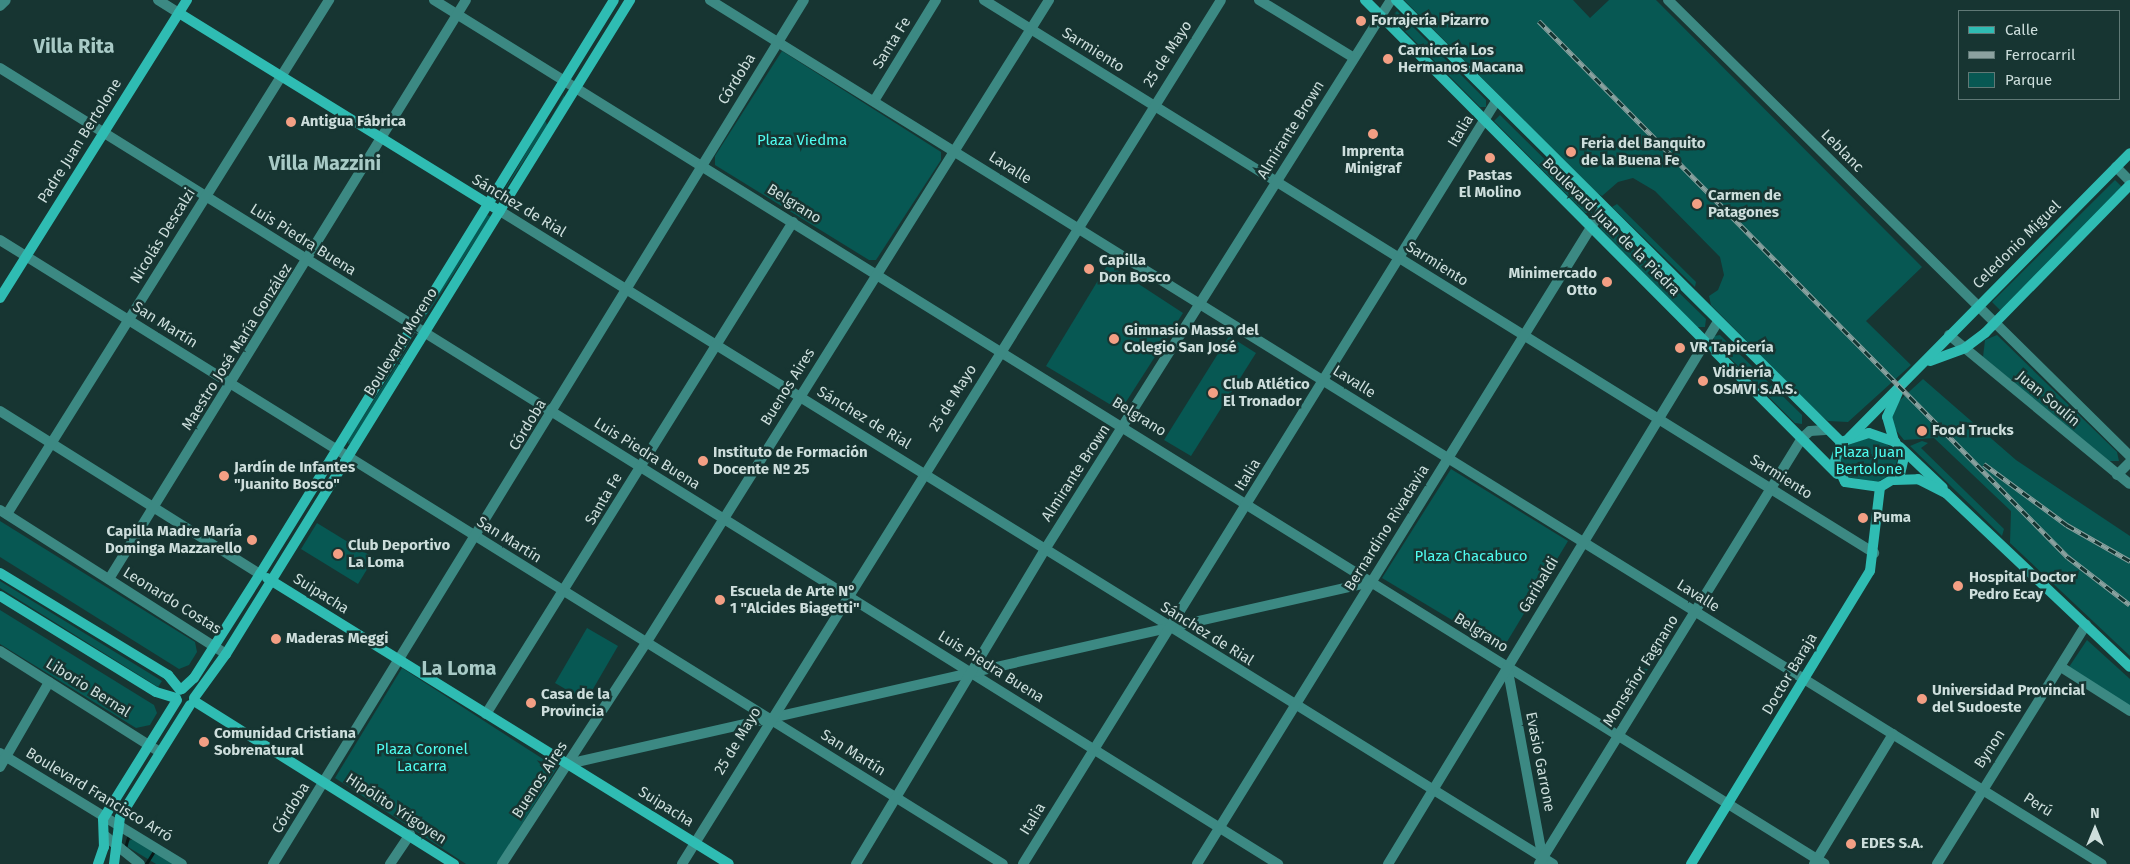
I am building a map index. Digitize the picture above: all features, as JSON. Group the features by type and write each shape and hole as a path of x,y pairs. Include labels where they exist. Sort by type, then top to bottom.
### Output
{"main road":[{"name":"Padre Juan Bertolone","path":"0,298 187,0"},
{"name":"Boulevard Moreno","path":"104,819 179,694 214,646 260,574 614,0"},
{"name":"Boulevard Moreno","path":"114,864 118,850 119,827 124,809 272,581 630,0"},
{"name":"Boulevard Juan de la Piedra","path":"1365,0 1705,343 1838,474 1852,485 1880,487"},
{"name":"Boulevard Juan de la Piedra","path":"1396,0 1825,430 1845,440"},
{"name":"Sánchez de Rial","path":"179,12 280,78 500,211"},
{"name":"Celedonio Miguel","path":"1845,440 1930,361 1949,334 2130,153"},
{"name":"Celedonio Miguel","path":"1930,361 1965,348 1994,324 2130,185"},
{"name":"Celedonio Miguel","path":"1897,445 1887,416 1900,387"},
{"path":"1838,474 1835,453 1845,440 1869,433 1897,445 2130,667"},
{"path":"1894,480 1904,462 1897,445"},
{"path":"1880,487 1894,480 1918,479 1946,493"},
{"name":"Doctor Baraja","path":"1691,864 1870,571 1874,553 1880,487"},
{"name":"Hipólito Yrigoyen","path":"0,573 168,675 179,694 181,706 193,701"},
{"name":"Suipacha","path":"260,574 729,864"},
{"name":"Hipólito Yrigoyen","path":"0,596 156,692 179,694 191,690 193,701 410,834 454,864"},
{"path":"98,864 104,836 104,819"}],"street":[{"path":"0,6 6,0"},
{"name":"Sánchez de Rial","path":"158,0 179,12"},
{"name":"Nicolás Descalzi","path":"3,512 52,444 328,0"},
{"name":"Belgrano","path":"434,0 564,82 577,86 793,222 1001,349 1818,862"},
{"name":"Maestro José María González","path":"109,579 232,385 466,0"},
{"name":"Lavalle","path":"710,0 954,150 1199,305 1582,541 1695,613 1983,788"},
{"name":"Córdoba","path":"273,864 326,782 553,413 626,289 804,0"},
{"name":"Santa Fe","path":"874,101 936,0"},
{"name":"Sarmiento","path":"984,0 1874,553"},
{"name":"Buenos Aires","path":"502,864 646,643 1049,0"},
{"name":"25 de Mayo","path":"682,864 846,595 1153,105 1221,0"},
{"path":"1259,0 1354,58"},
{"name":"Almirante Brown","path":"856,864 897,799 1044,551 1391,0"},
{"name":"Leblanc","path":"1668,0 1994,324"},
{"name":"Luis Piedra Buena","path":"0,68 206,196 307,262 553,413 640,469 723,518 1278,864"},
{"name":"Italia","path":"1023,864 1496,101"},
{"path":"2116,167 2130,180"},
{"name":"Bernardino Rivadavia","path":"1197,864 1603,208"},
{"name":"Sánchez de Rial","path":"500,211 924,472 1044,551 1542,862 1552,864"},
{"name":"Santa Fe","path":"486,714 564,592 793,222"},
{"name":"San Martín","path":"0,240 336,450 347,459 770,718 1003,864"},
{"name":"Garibaldi","path":"1388,864 1582,541 1718,323"},
{"name":"Juan Soulín","path":"1994,324 2130,456"},
{"name":"Juan Soulín","path":"1949,334 2117,476 2130,484"},
{"name":"Suipacha","path":"0,411 260,574"},
{"path":"1801,439 1810,432 1825,430"},
{"name":"Monseñor Fagnano","path":"1542,862 1801,439"},
{"path":"2117,476 2130,462"},
{"name":"Leonardo Costas","path":"3,512 226,654"},
{"path":"568,764 1371,582"},
{"name":"Bynon","path":"1937,864 2086,625"},
{"name":"Liborio Bernal","path":"0,651 160,752"},
{"name":"Evasio Garrone","path":"1507,666 1542,862"},
{"path":"2061,667 2130,711"},
{"path":"0,767 3,755 48,682"},
{"path":"1818,862 1893,734"},
{"name":"Boulevard Francisco Arró","path":"3,755 104,819 182,864"},
{"name":"Perú","path":"1983,788 2102,864"},
{"path":"390,864 410,834"},
{"path":"104,836 118,850 140,864"}],"green space":[{"path":"1404,0 1573,0 1590,18 1609,0 1656,0 1922,267 1866,321 1911,365 1848,422 1828,421 1711,305 1709,296 1718,290 1724,275 1720,257 1655,191 1633,178 1618,182 1602,196 1597,193"},
{"path":"1397,11 1486,100 1486,107 1480,107 1391,17"},
{"name":"Plaza Viedma","path":"782,51 941,152 941,160 876,260 869,260 715,165 715,156"},
{"path":"564,95 564,99 499,199 545,120 547,125"},
{"path":"1500,115 1592,206 1592,213 1585,213 1494,121"},
{"path":"2115,180 2124,189 2001,311 1992,302"},
{"path":"1617,204 1696,282 1695,287 1612,207"},
{"path":"486,214 491,217 424,319 424,315"},
{"path":"1604,220 1706,319 1705,327 1697,327 1600,228"},
{"name":"Gimnasio Massa del Colegio San José","path":"1108,264 1183,313 1124,405 1116,408 1046,366"},
{"path":"1720,335 1802,415 1802,424 1795,423 1714,342 1714,336"},
{"path":"1997,335 2117,452 2119,461 2109,461 1983,357 1985,340"},
{"name":"Club Atlético El Tronador","path":"1229,336 1256,353 1191,456 1164,440"},
{"path":"414,338 352,443 348,444 348,440"},
{"path":"1923,379 2016,460 2130,536 2130,656 2010,543 2011,511 1934,438 1904,440 1895,429 1892,418 1899,401"},
{"name":"Plaza Juan Bertolone","path":"1868,438 1884,441 1898,456 1894,473 1877,482 1848,477 1840,461 1846,446"},
{"path":"1922,441 1928,443 1921,448 2004,529 2002,536 1910,446"},
{"name":"Plaza Chacabuco","path":"1451,469 1568,541 1502,650 1382,578"},
{"path":"0,521 195,642 197,652 189,665 179,669 0,557"},
{"name":"Club Deportivo La Loma","path":"317,523 374,558 358,584 301,549"},
{"path":"0,581 162,681 158,687 0,588"},
{"path":"0,610 154,705 157,713 150,725 136,728 0,644"},
{"path":"587,628 618,646 586,701 555,683"},
{"path":"2087,640 2130,679 2130,707 2069,667"},
{"name":"Plaza Coronel Lacarra","path":"402,668 557,768 497,864 466,864 335,778"},
{"path":"1637,668 1648,669 1618,719 1610,714"},
{"path":"134,839 174,864 156,864 128,847 128,841"}],"waterway":[{"path":"125,848 129,834"},
{"path":"146,864 154,851"}],"railway":[{"path":"1539,21 2068,557 2130,605"},
{"path":"1984,464 2067,525 2130,561"}],"place":[{"name":"Forrajería Pizarro","path":"1361,21"},
{"name":"Carnicería Los Hermanos Macana","path":"1388,59"},
{"name":"Antigua Fábrica","path":"291,122"},
{"name":"Imprenta Minigraf","path":"1373,134"},
{"name":"Feria del Banquito de la Buena Fe","path":"1571,152"},
{"name":"Pastas El Molino","path":"1490,158"},
{"name":"Carmen de Patagones","path":"1697,204"},
{"name":"Capilla Don Bosco","path":"1089,269"},
{"name":"Minimercado Otto","path":"1607,282"},
{"name":"Gimnasio Massa del Colegio San José","path":"1114,339"},
{"name":"VR Tapicería","path":"1680,348"},
{"name":"Vidriería OSMVI S.A.S.","path":"1703,381"},
{"name":"Club Atlético El Tronador","path":"1213,393"},
{"name":"Food Trucks","path":"1922,431"},
{"name":"Instituto de Formación Docente Nº 25","path":"703,461"},
{"name":"Jardín de Infantes \"Juanito Bosco\"","path":"224,476"},
{"name":"Puma","path":"1863,518"},
{"name":"Capilla Madre María Dominga Mazzarello","path":"252,540"},
{"name":"Club Deportivo La Loma","path":"338,554"},
{"name":"Hospital Doctor Pedro Ecay","path":"1958,586"},
{"name":"Escuela de Arte N° 1 \"Alcides Biagetti\"","path":"720,600"},
{"name":"Maderas Meggi","path":"276,639"},
{"name":"Universidad Provincial del Sudoeste","path":"1922,699"},
{"name":"Casa de la Provincia","path":"531,703"},
{"name":"Comunidad Cristiana Sobrenatural","path":"204,742"},
{"name":"EDES S.A.","path":"1851,844"}],"district":[{"name":"Villa Rita","path":"74,46"},
{"name":"Villa Mazzini","path":"325,163"},
{"name":"La Loma","path":"459,668"}]}
